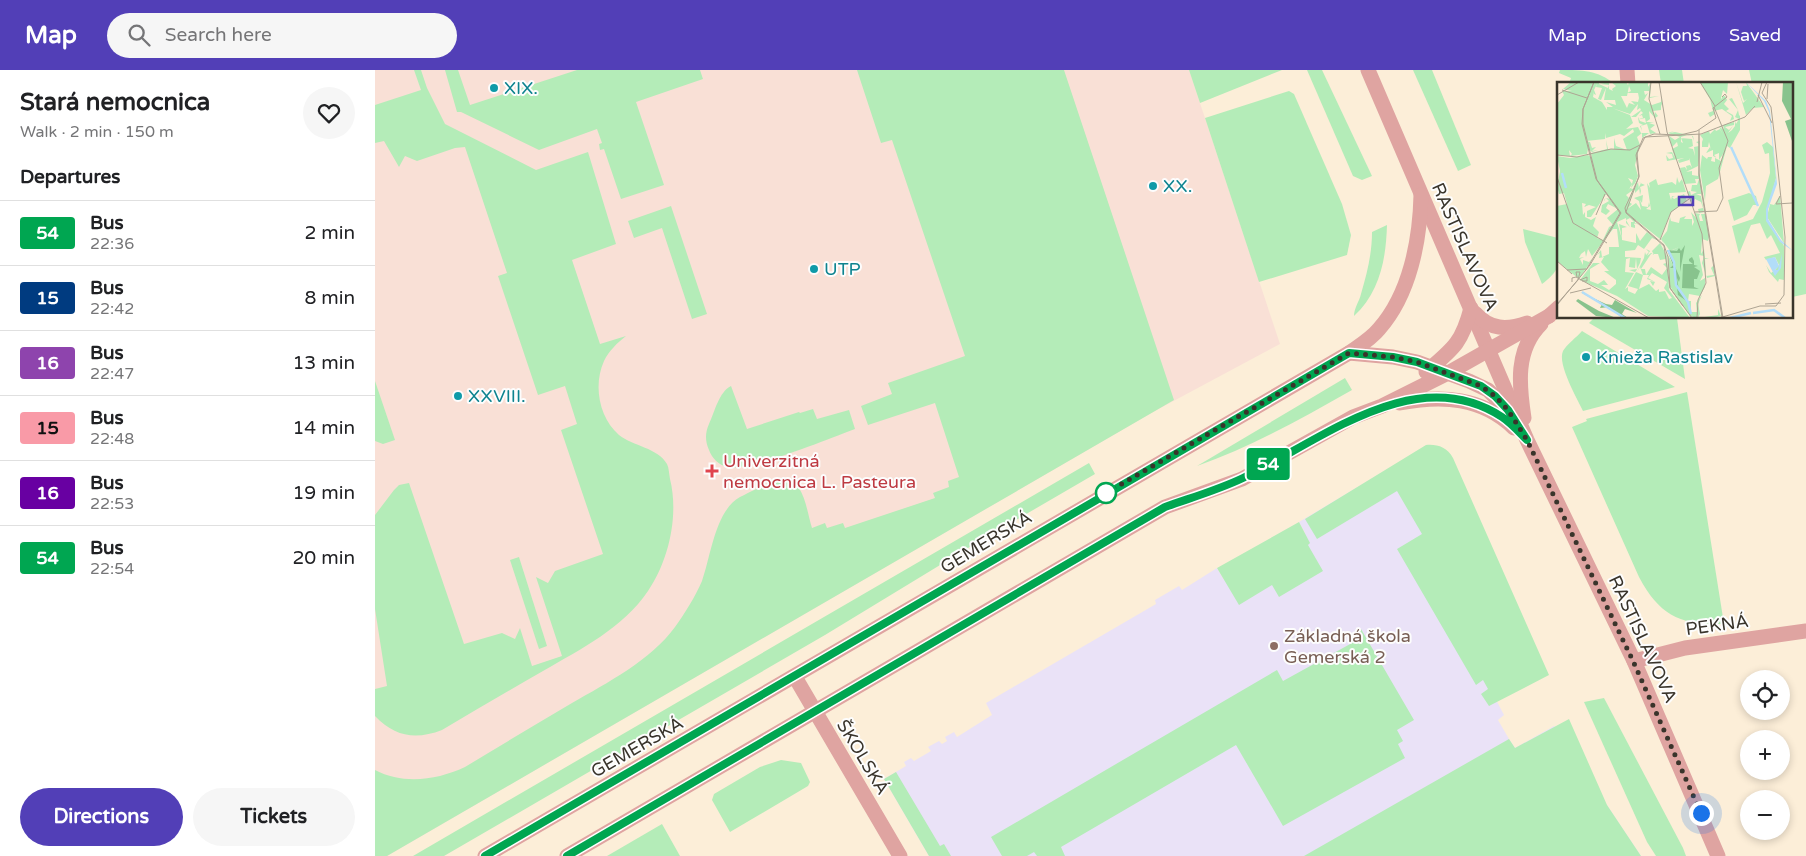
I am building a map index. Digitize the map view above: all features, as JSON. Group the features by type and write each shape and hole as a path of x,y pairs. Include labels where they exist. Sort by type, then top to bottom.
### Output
{"street":[{"name":"RASTISLAVOVA","path":"1368,70 1527,440 1633,661 1718,856"},
{"name":"GEMERSKÁ","path":"485,856 795,677 1106,493 1349,353 1368,340 1379,329 1397,300 1411,266 1416,250 1421,219 1421,195"},
{"path":"1381,406 1407,389 1459,340 1465,330 1471,308 1486,323 1493,327 1503,328 1520,325 1554,312"},
{"name":"RASTISLAVOVA","path":"1527,440 1521,394 1523,353 1531,336 1554,312"},
{"path":"567,856 1165,507 1242,479 1353,417 1381,406 1448,373 1554,312"},
{"name":"RASTISLAVOVA","path":"1349,353 1393,357 1432,367 1488,390 1508,410 1527,440"},
{"path":"1381,406 1434,398 1460,400 1477,405 1501,417 1527,440"},
{"name":"PEKNÁ","path":"1633,661 1685,648 1806,631"},
{"name":"ŠKOLSKÁ","path":"795,677 900,856"}],"shaded area":[{"name":"Univerzitná nemocnica L. Pasteura","path":"375,70 1189,70 1280,344 1153,412 387,856 375,856"},
{"name":"Základná škola Gemerská 2","path":"1393,466 1504,715 1498,720 1509,739 1515,748 1554,726 1641,856 929,856 884,779 906,766 904,762 911,758 914,761 931,751 928,747 939,741 942,744 947,741 945,737 954,732 957,737 992,715 986,703 1156,604 1155,600 1179,586 1182,590 1217,568 1224,580 1305,533 1299,522"}],"green space":[{"path":"414,70 421,70 427,88 445,124 536,170 588,152 616,244 572,260 600,344 626,336 613,347 604,361 599,380 600,401 607,420 619,435 658,454 667,464 673,507 673,522 662,565 648,591 638,604 614,627 586,646 442,730 415,736 406,735 390,728 375,716 375,689 387,686 375,609 375,515 399,485 409,483 464,644 502,633 515,639 520,628 532,666 562,656 536,577 548,583 555,571 603,554 561,430 577,424 565,386 538,395 498,276 507,273 465,147 455,148 417,161 405,156 399,167 384,141 375,143 375,105 421,90"},
{"path":"445,70 458,70 470,105 577,70 700,70 703,79 636,102 664,185 621,199 604,149 600,150 599,144 602,143 597,129 539,150 461,112 457,112"},
{"path":"857,70 1064,70 1174,400 387,856 375,856 375,770 397,778 420,779 432,778 465,767 628,670 665,639 690,605 702,581 719,523 732,504 740,497 770,484 787,482 794,484 799,488 803,497 812,528 825,523 827,528 843,523 845,528 935,498 933,493 949,487 948,481 959,477 935,403 868,425 861,406 892,394 888,383 965,356 892,140 881,143"},
{"path":"1189,70 1282,70 1200,103"},
{"path":"1307,70 1322,70 1372,176 1362,180 1353,176"},
{"path":"1413,70 1432,70 1471,165 1458,171"},
{"path":"1560,70 1576,70 1596,73 1612,82 1570,82 1571,78 1559,73"},
{"path":"1659,70 1682,70 1684,82 1661,82"},
{"path":"1749,70 1806,70 1806,294 1793,297 1793,82 1752,82"},
{"path":"1289,91 1294,94 1342,204 1351,235 1347,255 1259,282 1205,118"},
{"path":"671,206 707,314 692,319 662,228 634,238 628,221"},
{"path":"1387,225 1383,262 1376,286 1363,307 1354,316 1369,263 1372,232"},
{"path":"1523,229 1557,238 1557,269 1542,284 1525,242"},
{"path":"1593,319 1677,319 1685,379 1589,323"},
{"path":"1582,331 1675,387 1583,411 1565,372 1562,357 1565,348"},
{"path":"1345,378 1352,390 1295,422 1197,466"},
{"path":"375,381 395,440 383,444 375,441"},
{"path":"731,386 747,429 813,409 817,419 849,410 855,429 771,460 738,467 724,466 718,463 712,456 706,434 720,397"},
{"path":"1687,392 1724,624 1695,623 1683,620 1673,616 1655,601 1639,577 1572,427 1587,421 1586,419"},
{"path":"1426,445 1441,447 1448,451 1453,458 1549,675 1489,706 1481,694 1488,689 1483,680 1476,685 1397,549 1422,534 1397,491 1317,539 1305,519"},
{"path":"1089,463 1095,474 973,545 825,635 444,856 413,856"},
{"path":"1299,522 1310,543 1308,545 1323,571 1279,597 1272,585 1239,605 1217,568"},
{"path":"519,557 547,646 539,649 510,560"},
{"path":"1361,629 1414,720 1397,730 1403,741 1398,744 1405,758 1283,826 1236,745 1061,847 1065,856 1037,856 1034,852 1027,856 1002,856 991,837 1277,670 1283,681 1352,643 1349,636"},
{"path":"1604,698 1686,856 1656,856 1647,842 1584,702"},
{"path":"1569,719 1607,805 1641,856 1304,856 1509,739 1515,748"},
{"path":"781,760 801,763 810,782 808,786 730,832 712,800 714,794 760,767"},
{"path":"896,772 940,846 944,844 951,856 929,856 884,779"},
{"path":"662,824 680,856 607,856"}],"bus line":[{"name":"54","path":"485,856 1349,353 1393,357 1417,362 1481,386 1495,396 1508,410 1527,440 1512,425 1490,411 1477,405 1446,398 1419,399 1381,406 1353,417 1242,479 1165,507 567,856"}],"place":[{"name":"XIX.","path":"494,88"},
{"name":"XX.","path":"1153,186"},
{"name":"UTP","path":"814,269"},
{"name":"Knieža Rastislav","path":"1586,357"},
{"name":"XXVIII.","path":"458,396"},
{"name":"Univerzitná nemocnica L. Pasteura","path":"712,471"},
{"name":"Základná škola Gemerská 2","path":"1274,646"}],"route":[{"path":"1106,493 1349,353 1393,357 1417,362 1488,390 1508,410 1527,440 1633,661 1701,813"}]}
